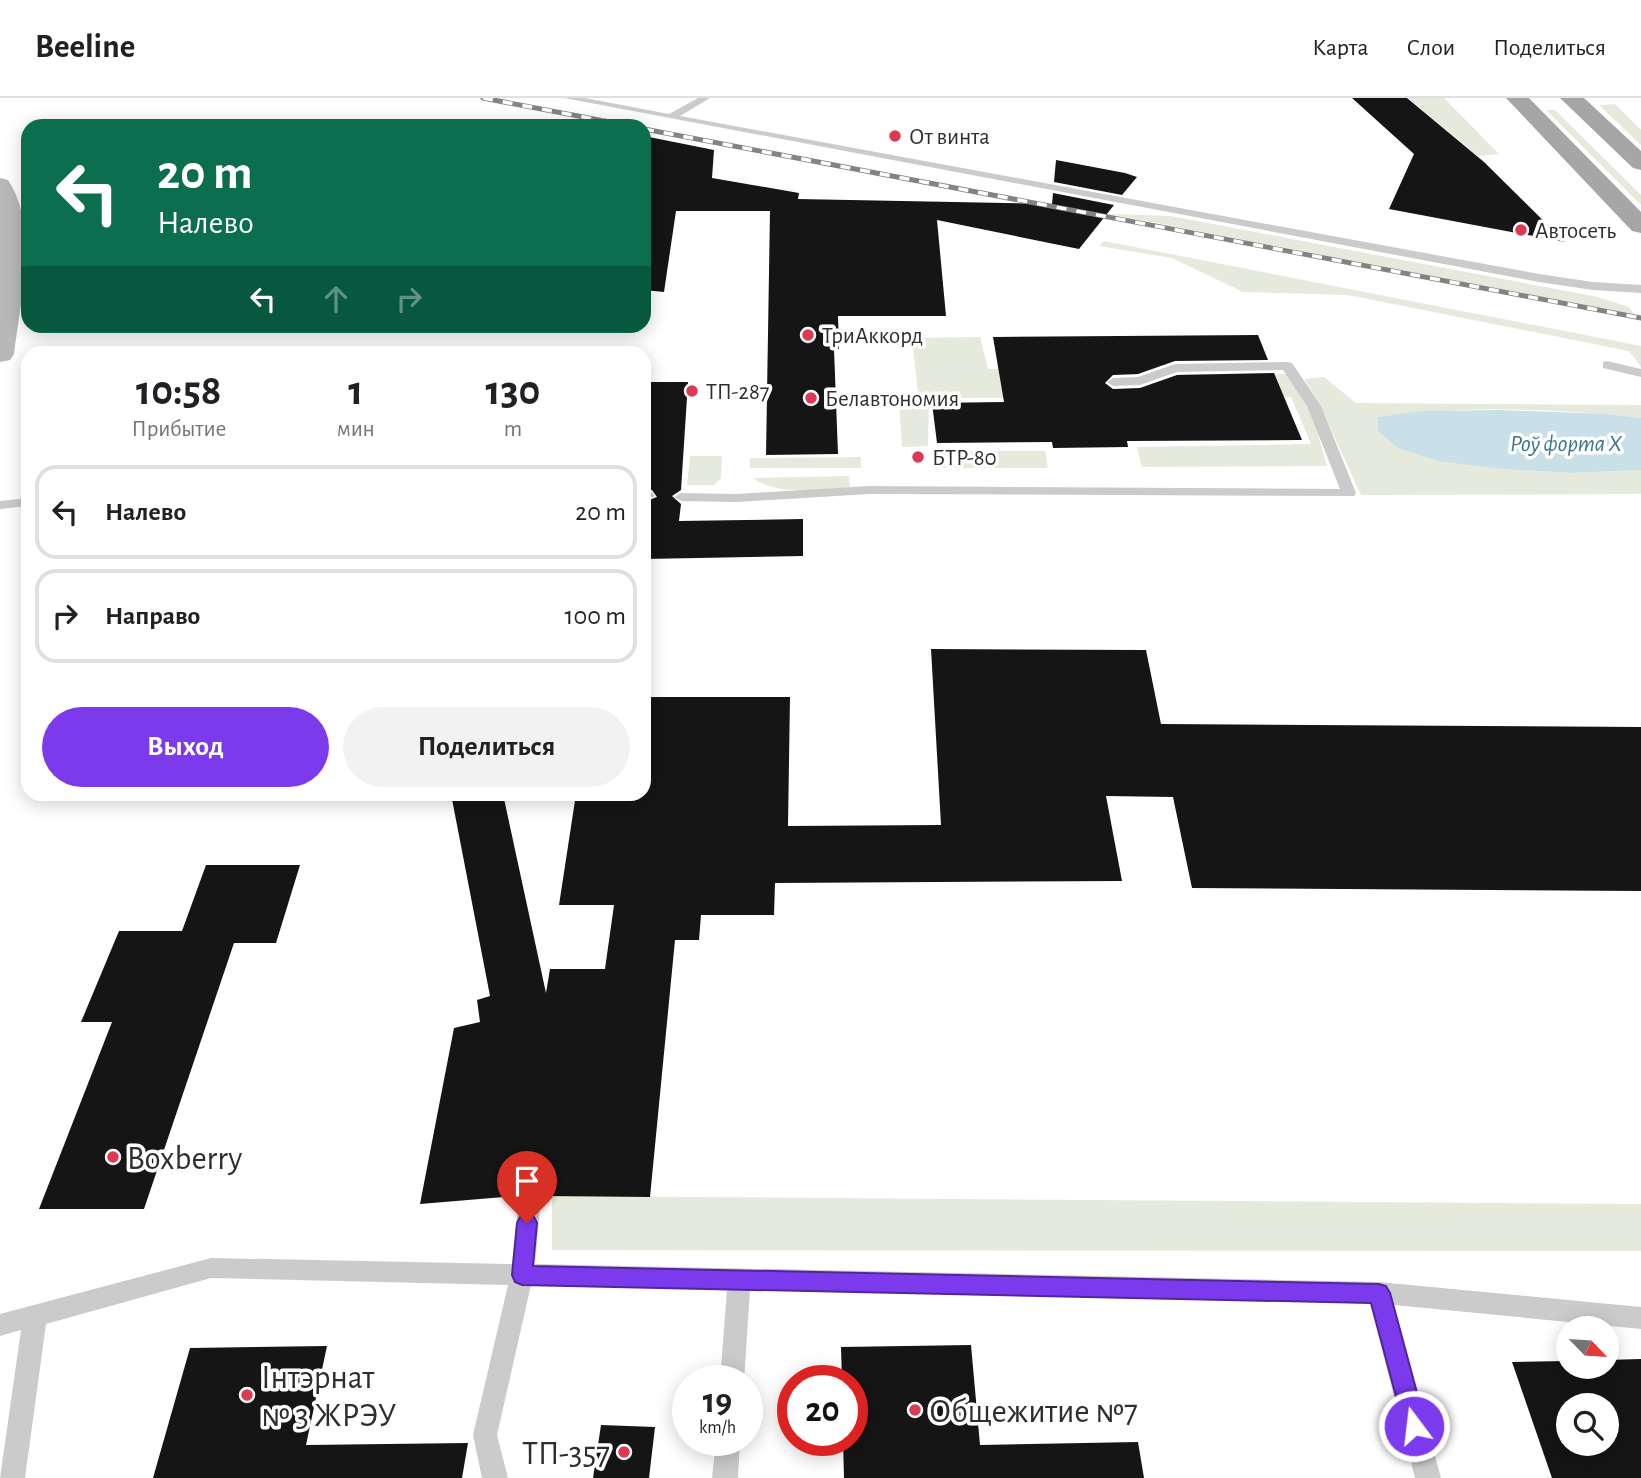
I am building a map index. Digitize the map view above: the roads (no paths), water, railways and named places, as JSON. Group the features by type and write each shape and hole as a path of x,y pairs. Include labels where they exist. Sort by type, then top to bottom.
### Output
{"main road":[{"path":"1517,98 1580,160 1641,226"},
{"path":"1571,98 1641,163"},
{"path":"0,185 12,213 11,270 1,338"}],"lane":[{"path":"569,98 1539,278 1641,289"},
{"path":"670,117 705,98"},
{"path":"1607,365 1641,373"},
{"path":"681,497 736,498 869,490 1349,494 1314,406 1287,366 1175,368 1140,381 1112,382"},
{"path":"0,505 21,503"},
{"path":"495,1478 485,1435 522,1275 530,1197"},
{"path":"0,1325 211,1268 1379,1293 1641,1318"},
{"path":"733,1365 739,1280"},
{"path":"1379,1293 1428,1478"},
{"path":"12,1478 35,1315"},
{"path":"725,1478 727,1456"}],"water":[{"name":"Роў форта X","path":"1501,410 1641,418 1641,470 1572,473 1501,469 1438,461 1398,448 1378,431 1378,417 1421,411"}],"railway":[{"path":"483,98 594,119"},
{"path":"651,130 1641,318"}],"place":[{"name":"От винта","path":"895,136"},
{"name":"Автосеть","path":"1521,230"},
{"name":"ТриАккорд","path":"808,335"},
{"name":"ТП-287","path":"692,391"},
{"name":"Белавтономия","path":"811,398"},
{"name":"БТР-80","path":"918,457"},
{"name":"Boxberry","path":"113,1157"},
{"name":"Інтэрнат № 3 ЖРЭУ","path":"247,1395"},
{"name":"Общежитие №7","path":"915,1410"},
{"name":"ТП-357","path":"624,1452"}]}
